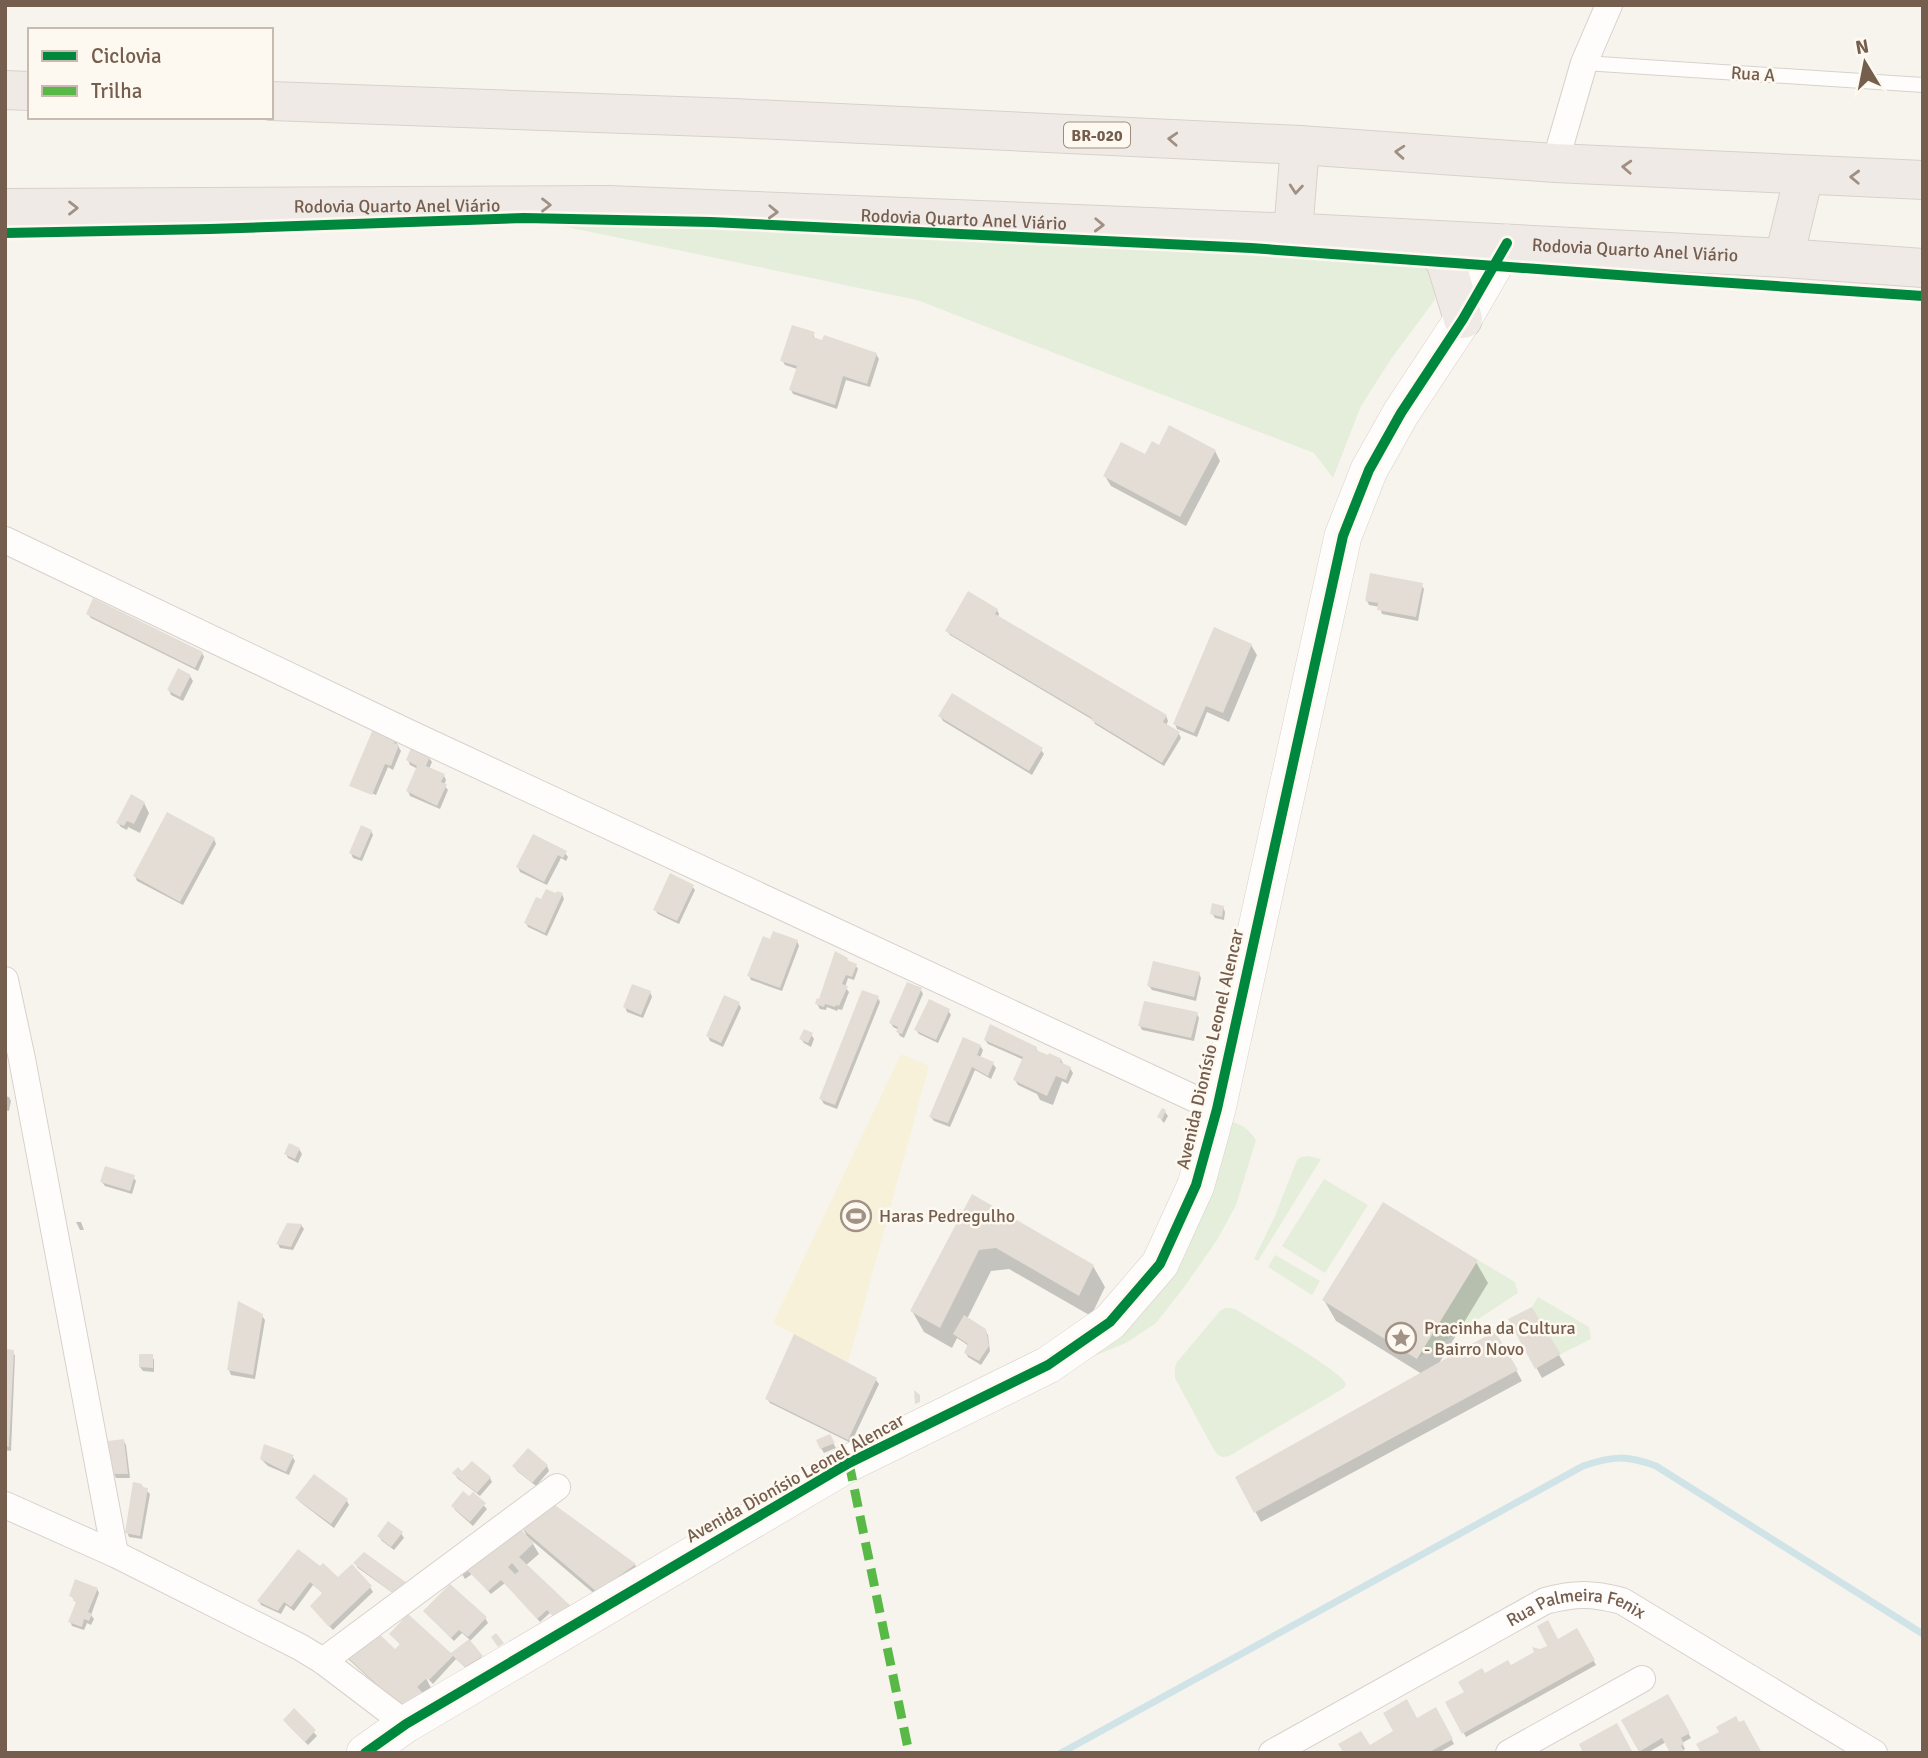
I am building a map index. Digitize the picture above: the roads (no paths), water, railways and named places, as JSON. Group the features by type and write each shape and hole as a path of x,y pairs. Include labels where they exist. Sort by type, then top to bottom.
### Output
{"highway":[{"path":"5,90 28,91"},
{"name":"BR-020","path":"273,101 734,118 1300,145 1555,163 1923,180"},
{"path":"1293,233 1300,145"},
{"path":"1784,258 1804,175"},
{"name":"Rodovia Quarto Anel Viário","path":"5,208 608,205 1507,243 1923,268"},
{"path":"1421,240 1446,263 1464,319"}],"street":[{"path":"1555,163 1584,64 1609,5"},
{"name":"Avenida Dionísio Leonel Alencar","path":"365,1753 405,1724 849,1463 1048,1365 1110,1322 1160,1264 1196,1185 1217,1109 1343,536 1368,470 1401,413 1464,319 1507,243"},
{"path":"5,540 421,739 1217,1109"},
{"path":"5,980 115,1554"},
{"path":"323,1661 557,1487"},
{"path":"5,1505 115,1554 282,1637 323,1661 405,1724"},
{"name":"Rua Palmeira Fenix","path":"1272,1753 1545,1601 1583,1593 1622,1601 1874,1753"},
{"path":"1509,1753 1642,1679"}],"lane":[{"name":"Rua A","path":"1584,64 1923,85"}],"waterway":[{"path":"1061,1753 1583,1466 1603,1460 1628,1459 1656,1466 1923,1634"}],"place":[{"name":"Haras Pedregulho","path":"856,1216"},
{"name":"Pracinha da Cultura - Bairro Novo","path":"1401,1338"}]}
